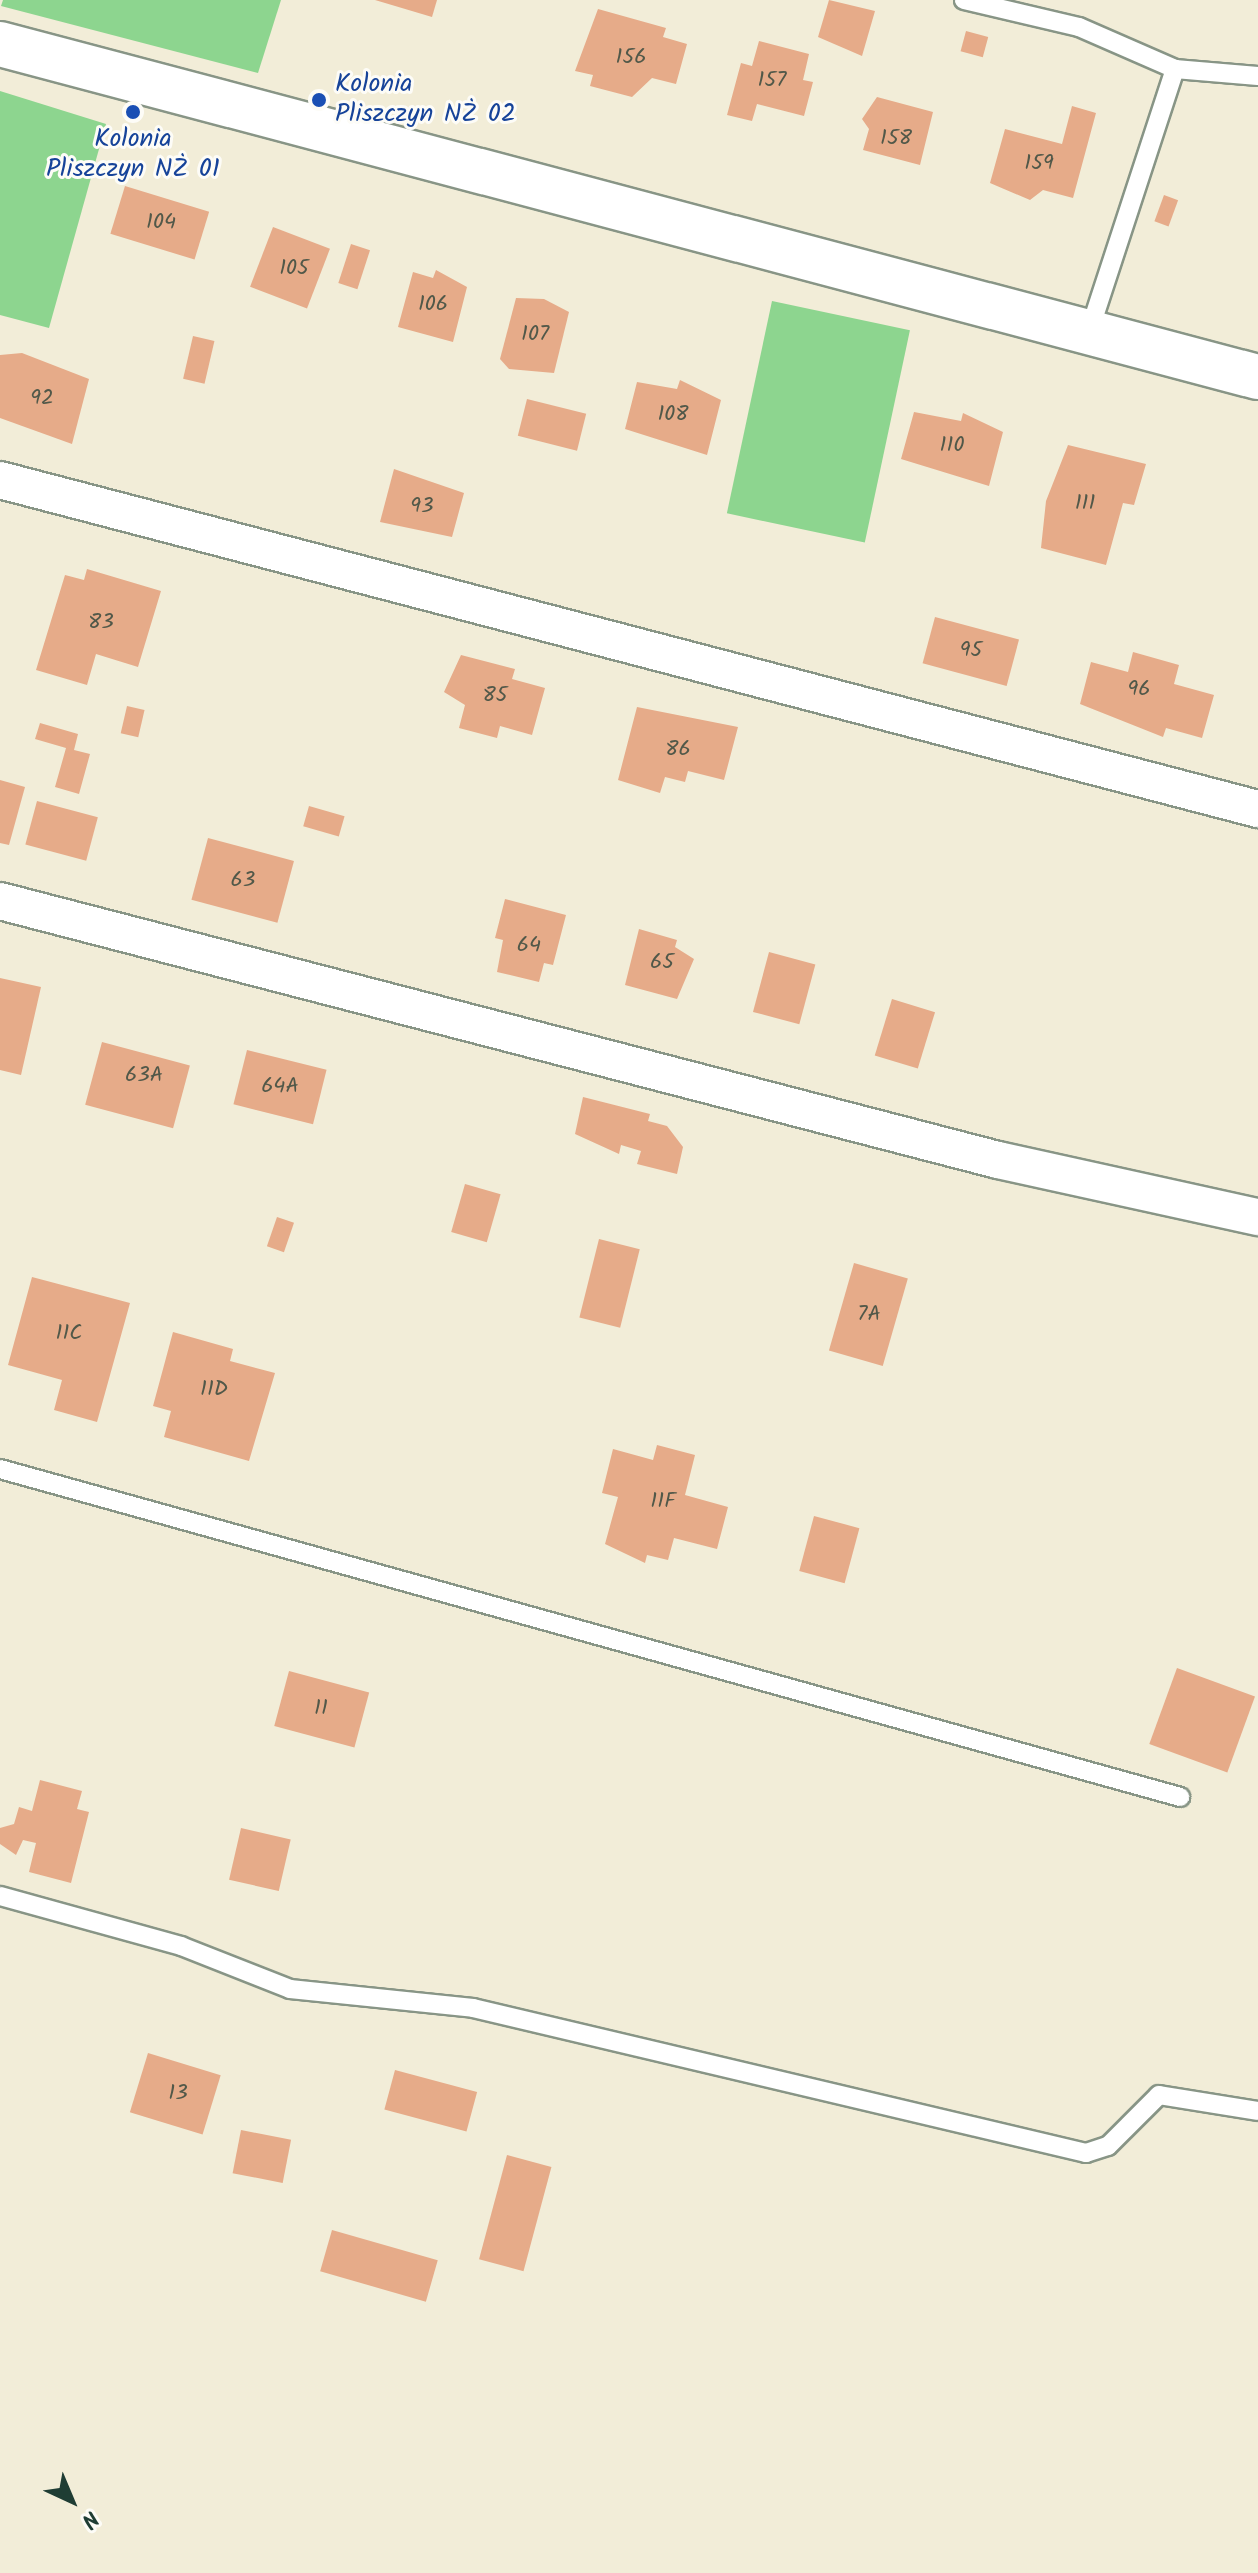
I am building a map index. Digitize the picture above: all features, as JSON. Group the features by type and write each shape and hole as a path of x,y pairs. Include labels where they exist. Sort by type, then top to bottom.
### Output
{"street":[{"path":"0,44 1258,377"},
{"path":"0,480 1258,809"},
{"path":"0,901 998,1160 1258,1217"}],"lane":[{"path":"964,0 1079,27 1175,69 1258,76"},
{"path":"1089,332 1175,69"},
{"path":"0,1469 1180,1797"},
{"path":"0,1896 181,1946 290,1989 473,2008 1086,2153 1108,2146 1159,2095 1258,2111"}],"green space":[{"path":"3,0 281,0 258,73 1,6"},
{"path":"0,91 106,124 49,328 0,315"},
{"path":"772,301 910,330 865,543 727,513"}],"building":[{"path":"375,0 437,0 432,17"},
{"path":"829,0 875,11 862,56 818,37"},
{"path":"598,9 666,28 663,37 687,44 676,84 652,78 632,97 590,86 593,75 575,71"},
{"path":"966,31 988,37 983,57 961,51"},
{"path":"759,41 809,54 803,80 813,82 804,116 757,104 752,121 727,115 741,63 752,66"},
{"path":"877,97 933,112 920,165 863,150 869,129 862,119"},
{"path":"1072,106 1096,113 1073,198 1043,190 1030,200 990,183 1005,129 1062,144"},
{"path":"125,186 209,212 195,260 110,234"},
{"path":"1164,195 1178,200 1169,226 1154,221"},
{"path":"273,227 330,249 307,309 250,287"},
{"path":"351,244 370,250 357,289 338,283"},
{"path":"436,270 467,287 453,342 398,327 413,272 433,278"},
{"path":"516,298 544,299 569,312 554,373 509,369 500,359"},
{"path":"193,336 214,341 205,384 183,379"},
{"path":"22,353 89,379 72,444 0,418 0,355"},
{"path":"680,380 721,400 707,455 625,429 637,382 677,389"},
{"path":"527,399 586,414 577,451 518,436"},
{"path":"914,412 961,421 963,413 1003,432 989,486 901,459"},
{"path":"1068,445 1146,464 1134,505 1123,503 1106,565 1041,548 1046,501"},
{"path":"394,469 464,493 452,537 380,522"},
{"path":"87,569 161,591 138,667 96,654 87,685 36,670 65,575 84,580"},
{"path":"935,617 1019,640 1007,686 923,663"},
{"path":"1133,652 1179,665 1174,684 1214,695 1202,738 1166,728 1163,737 1080,704 1091,662 1128,672"},
{"path":"461,655 515,669 512,679 545,688 532,735 500,726 497,738 459,728 465,705 444,692"},
{"path":"127,706 145,710 138,737 121,733"},
{"path":"637,707 738,727 724,780 688,771 685,782 665,777 660,793 618,780"},
{"path":"40,723 78,734 74,750 90,754 79,794 55,787 66,748 35,739"},
{"path":"0,780 25,787 9,845 0,843"},
{"path":"37,801 98,817 86,861 25,844"},
{"path":"309,806 345,816 339,836 303,826"},
{"path":"208,838 294,861 277,923 191,900"},
{"path":"505,899 566,915 553,965 544,963 539,982 497,972 503,940 495,938"},
{"path":"639,929 677,940 675,947 694,959 677,999 625,985"},
{"path":"769,952 815,964 799,1024 753,1012"},
{"path":"0,978 41,987 21,1075 0,1070"},
{"path":"892,999 935,1012 918,1069 875,1055"},
{"path":"102,1042 190,1066 173,1128 85,1105"},
{"path":"247,1050 327,1070 313,1124 233,1104"},
{"path":"583,1097 650,1114 648,1121 667,1126 683,1147 677,1174 637,1164 641,1151 621,1145 619,1154 575,1134"},
{"path":"465,1184 501,1194 487,1242 451,1232"},
{"path":"277,1217 294,1223 284,1252 267,1246"},
{"path":"599,1239 640,1249 620,1328 579,1318"},
{"path":"854,1263 908,1278 883,1366 829,1350"},
{"path":"32,1277 130,1303 97,1422 54,1410 62,1380 8,1365"},
{"path":"173,1332 233,1349 230,1361 275,1373 249,1461 164,1437 171,1411 153,1406"},
{"path":"657,1445 695,1455 685,1495 728,1507 717,1549 674,1538 668,1560 647,1555 645,1563 605,1544 618,1497 602,1493 613,1449 653,1460"},
{"path":"814,1516 859,1528 845,1583 799,1571"},
{"path":"1177,1668 1255,1696 1227,1773 1149,1744"},
{"path":"289,1671 369,1692 354,1748 274,1726"},
{"path":"40,1780 82,1791 77,1809 89,1812 71,1883 29,1872 36,1843 23,1840 16,1855 0,1844 0,1828 14,1824 19,1807 32,1811"},
{"path":"241,1828 291,1839 279,1891 229,1880"},
{"path":"148,2053 221,2075 203,2135 130,2112"},
{"path":"395,2070 477,2092 466,2132 384,2110"},
{"path":"241,2130 291,2140 283,2183 233,2173"},
{"path":"507,2155 551,2167 523,2271 479,2259"},
{"path":"332,2230 438,2260 426,2302 320,2271"}],"place":[{"name":"Kolonia Pliszczyn NŻ 02","path":"319,100"},
{"name":"Kolonia Pliszczyn NŻ 01","path":"133,112"}]}
